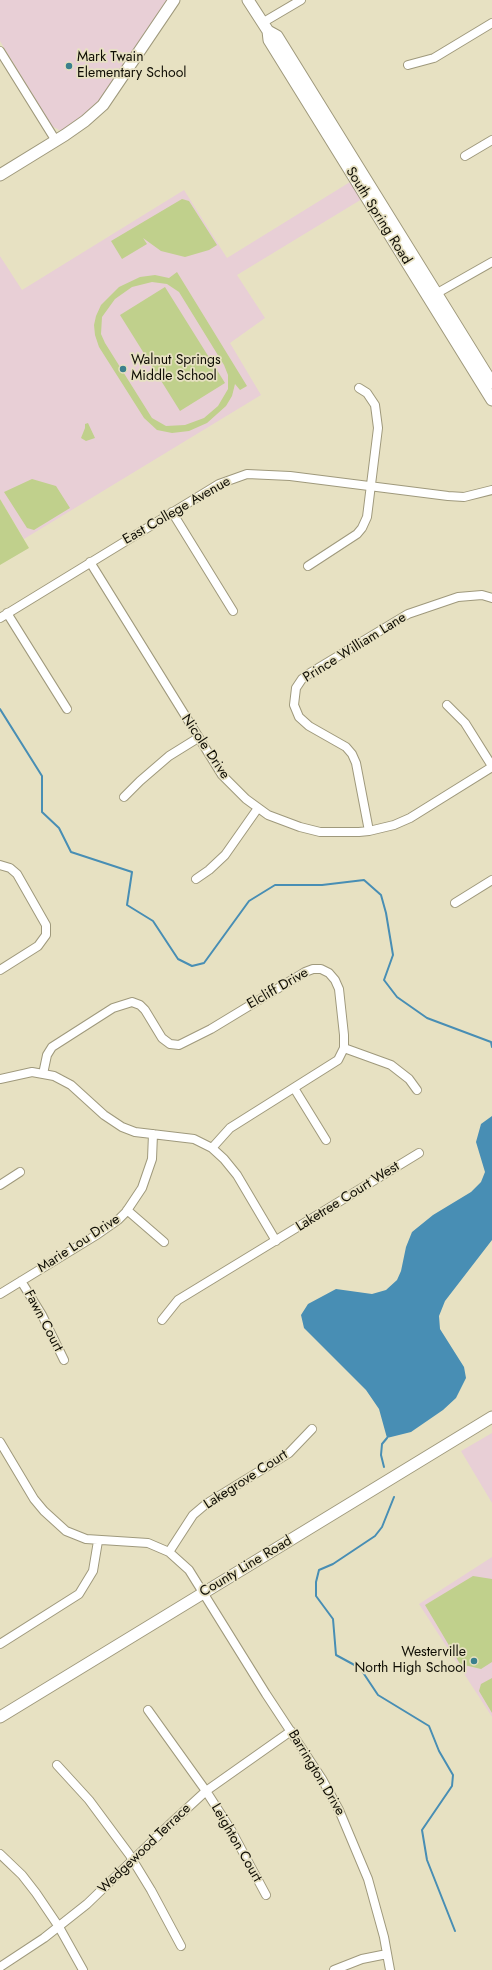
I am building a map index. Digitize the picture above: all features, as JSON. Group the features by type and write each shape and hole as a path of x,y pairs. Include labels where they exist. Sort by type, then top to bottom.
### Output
{"main road":[{"path":"0,175 56,141 85,121 103,105 174,0"},
{"name":"South Spring Road","path":"248,0 265,27 269,40 304,88 433,296 488,379 492,400"},
{"name":"County Line Road","path":"0,1717 492,1417"}],"street":[{"path":"265,27 301,0"},
{"path":"408,65 434,58 492,23"},
{"path":"0,51 56,141"},
{"path":"465,156 492,140"},
{"path":"433,296 492,262"},
{"path":"308,566 350,540 362,528 367,517 378,428 375,405 367,393 359,388"},
{"name":"East College Avenue","path":"0,618 219,484 247,474 269,474 464,497 492,490"},
{"path":"172,512 233,611"},
{"name":"Nicole Drive","path":"90,562 222,775 234,788 258,808 280,820 320,832 369,831 410,818 492,767"},
{"name":"Prince William Lane","path":"369,831 356,763 352,754 346,747 309,726 299,717 294,705 296,688 302,679 310,673 408,614 458,597 482,595 492,598"},
{"path":"8,613 67,710"},
{"path":"447,705 465,723 492,767"},
{"path":"124,797 169,756 198,738"},
{"path":"196,879 209,870 225,855 258,808"},
{"path":"0,866 10,868 16,874 46,925 46,935 38,946 0,970"},
{"path":"454,903 492,880"},
{"name":"Elcliff Drive","path":"43,1074 46,1059 52,1047 113,1008 132,1002 140,1004 146,1010 162,1038 170,1044 179,1045 188,1042 270,992 313,969 321,969 329,973 335,980 339,989 344,1048"},
{"path":"212,1148 230,1128 338,1060 344,1048 391,1065 409,1079 417,1090"},
{"path":"0,1079 32,1072 54,1076 71,1085 104,1115 122,1127 135,1132 194,1139 212,1148 224,1159 237,1175 276,1240"},
{"path":"294,1088 326,1140"},
{"name":"Marie Lou Drive","path":"0,1294 98,1234 118,1220 142,1188 152,1159 153,1134"},
{"name":"Laketree Court West","path":"162,1320 178,1300 419,1153"},
{"path":"0,1185 20,1172"},
{"path":"127,1210 164,1242"},
{"name":"Fawn Court","path":"21,1281 42,1315 64,1360"},
{"name":"Lakegrove Court","path":"169,1552 193,1514 206,1504 289,1453 312,1429"},
{"name":"Barrington Drive","path":"0,1442 34,1499 44,1511 66,1531 80,1538 98,1541 148,1543 169,1552 189,1570 266,1694 322,1779 352,1839 377,1908 390,1970"},
{"path":"0,1644 79,1594 93,1571 98,1541"},
{"name":"Leighton Court","path":"148,1710 206,1791 231,1830 266,1895"},
{"name":"Wedgewood Terrace","path":"0,1968 59,1927 92,1900 132,1860 206,1791 290,1731"},
{"path":"57,1765 89,1800 132,1860 151,1890 181,1946"},
{"path":"0,1854 27,1881 59,1927 83,1970"},
{"path":"334,1970 362,1959 387,1954"}],"shaded area":[{"name":"Mark Twain Elementary School","path":"0,0 167,1 106,92 91,109 61,131 52,126 0,41"},
{"name":"Walnut Springs Middle School","path":"350,182 362,199 237,275 265,318 230,343 261,395 24,539 0,499 0,256 22,290 184,190 227,258"},
{"path":"492,1433 492,1503 461,1451"},
{"name":"Westerville North High School","path":"492,1557 492,1717 419,1604"}],"green space":[{"path":"182,199 189,201 217,245 209,250 185,257 161,251 143,238 147,244 122,259 111,241"},
{"path":"177,272 247,386 240,390 235,384 232,396 226,406 207,423 189,431 172,433 157,430 144,418 99,347 95,335 94,325 101,305 119,287 140,277 155,275 169,278","holes":["152,282 167,284 179,292 224,365 228,375 228,389 218,406 204,418 185,425 166,426 152,418 105,343 101,334 102,317 115,299 132,287"]},
{"path":"165,287 225,383 180,411 120,315"},
{"path":"88,423 95,438 86,441 81,438 85,424"},
{"path":"32,479 56,486 70,508 34,530 27,528 4,492"},
{"path":"0,499 29,548 0,565"},
{"name":"Westerville North High School","path":"473,1576 492,1579 492,1662 481,1669 460,1664 425,1605"},
{"path":"492,1678 492,1713 479,1691 481,1684"}],"water":[{"path":"492,1116 492,1240 445,1301 439,1316 440,1329 464,1367 466,1378 456,1398 443,1410 411,1432 387,1438 379,1409 366,1390 304,1328 301,1315 308,1304 336,1289 372,1294 386,1290 397,1280 401,1271 406,1247 412,1232 433,1215 471,1192 481,1182 485,1172 476,1142 481,1124"}],"waterway":[{"path":"0,709 42,776 42,812 59,828 71,852 132,872 127,905 153,921 178,959 192,966 204,963 249,901 275,885 322,885 364,880 381,895 386,913 393,955 384,980 397,997 427,1018 491,1042 492,1047"},
{"path":"384,1467 381,1455 382,1444 387,1438"},
{"path":"394,1497 382,1527 375,1536 333,1564 319,1570 316,1582 316,1596 333,1619 336,1655 360,1668 378,1695 429,1726 439,1751 453,1775 452,1786 422,1830 427,1860 455,1931"}],"place":[{"name":"Mark Twain Elementary School","path":"69,66"},
{"name":"Walnut Springs Middle School","path":"123,369"},
{"name":"Westerville North High School","path":"474,1661"}]}
